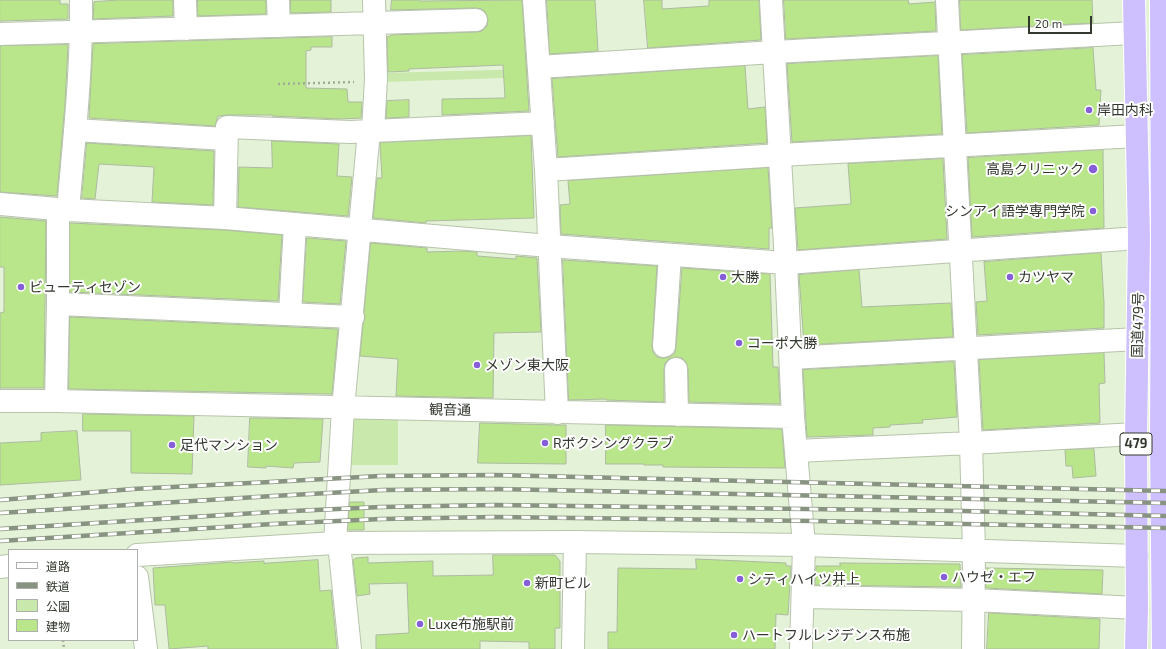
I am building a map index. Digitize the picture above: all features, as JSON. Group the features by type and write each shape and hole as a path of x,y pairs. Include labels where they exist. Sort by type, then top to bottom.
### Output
{"highway":[{"name":"国道479号","path":"1134,0 1139,238 1136,434 1136,649"},
{"name":"国道479号","path":"1161,0 1163,31 1164,132 1163,649"}],"street":[{"path":"68,210 75,130 81,32 81,0"},
{"path":"185,0 186,29"},
{"path":"278,0 279,26"},
{"path":"350,649 337,543 343,408 376,81 374,0"},
{"path":"534,0 546,170 558,413"},
{"path":"771,0 793,417 804,545 801,649"},
{"path":"947,0 971,443 974,551 973,649"},
{"path":"0,34 476,20"},
{"path":"540,68 774,52 1134,33"},
{"path":"225,218 227,127 350,132 543,123"},
{"path":"75,130 226,139"},
{"path":"546,170 780,155 1137,136"},
{"path":"0,204 68,210 225,218 549,246 786,263 1164,237"},
{"path":"56,401 58,212 68,210"},
{"path":"290,314 295,224"},
{"path":"664,346 670,255"},
{"path":"58,304 352,316"},
{"path":"791,358 1138,339"},
{"path":"676,369 677,414"},
{"name":"観音通","path":"0,402 56,401 793,417"},
{"path":"796,451 1136,434"},
{"path":"573,649 575,542"},
{"path":"138,555 337,543 575,542 804,545 1137,556"},
{"path":"138,585 146,649"},
{"path":"803,597 974,600 1137,608"}],"path":[{"path":"278,84 376,81"}],"green space":[{"path":"533,69 533,77 383,82 383,73"},
{"path":"350,419 398,419 398,465 349,465"}],"building":[{"path":"0,0 60,0 60,4 68,4 68,19 0,21"},
{"path":"119,0 173,0 173,16 93,19 94,2"},
{"path":"198,0 266,0 266,14 198,16"},
{"path":"291,0 331,0 331,12 291,13"},
{"path":"392,0 522,0 529,111 442,115 442,99 505,98 503,65 409,69 409,71 388,72 387,37 391,35 477,32 482,31 487,26 488,20 486,13 482,9 476,8 391,10"},
{"path":"547,0 595,0 598,51 550,54"},
{"path":"644,0 662,0 662,9 709,6 709,0 759,0 761,40 648,48"},
{"path":"784,0 908,0 909,4 935,2 936,31 786,39"},
{"path":"960,0 1092,0 1093,23 961,30"},
{"path":"332,37 332,47 311,47 311,50 306,51 306,88 347,89 348,102 362,102 361,118 340,119 272,115 228,115 218,116 215,126 89,118 93,44"},
{"path":"68,45 65,104 57,196 0,192 0,46"},
{"path":"1093,48 1096,90 1101,90 1099,125 967,133 962,55"},
{"path":"938,56 942,134 792,142 787,64"},
{"path":"745,66 748,109 765,107 767,143 558,157 552,79"},
{"path":"409,100 409,117 386,118 387,101"},
{"path":"531,136 534,218 426,221 426,223 373,218 377,178 382,178 380,143"},
{"path":"272,141 339,144 337,176 352,177 348,216 238,207 239,167 272,168"},
{"path":"87,143 214,151 213,205 152,202 154,167 99,164 95,199 82,198"},
{"path":"1103,150 1104,228 972,237 968,158"},
{"path":"943,159 947,239 798,250 795,208 851,204 848,164"},
{"path":"768,168 772,228 769,228 769,249 561,234 560,205 570,204 568,181"},
{"path":"0,217 46,221 44,388 0,388 0,313 4,312 4,267 0,267"},
{"path":"70,223 224,230 282,235 278,301 70,292"},
{"path":"307,238 346,241 340,304 303,302"},
{"path":"371,243 427,248 427,252 464,251 477,252 477,256 516,259 516,256 537,258 541,332 494,333 493,398 396,396 398,359 360,356 363,324 365,318 364,313"},
{"path":"1101,253 1104,328 978,335 976,302 987,301 984,262"},
{"path":"563,260 657,266 652,346 653,352 657,357 663,358 670,357 675,353 682,268 770,274 773,367 778,367 780,404 689,402 688,368 686,362 682,358 676,357 669,359 665,363 664,402 606,399 569,400"},
{"path":"859,270 862,307 951,303 953,337 804,345 799,275"},
{"path":"70,317 338,329 332,394 69,389"},
{"path":"1104,353 1105,383 1099,384 1100,423 983,430 979,360"},
{"path":"954,362 957,417 922,420 923,423 890,425 890,427 873,428 873,435 807,437 803,370"},
{"path":"83,414 194,416 192,474 131,473 131,431 83,431"},
{"path":"250,418 323,419 320,462 294,463 293,468 266,466 266,468 248,467"},
{"path":"480,423 566,425 566,464 478,463"},
{"path":"606,425 782,429 785,468 663,467 663,465 644,464 606,464"},
{"path":"77,431 81,480 0,485 0,443 41,441 41,433"},
{"path":"1094,449 1096,476 1073,478 1072,466 1066,466 1065,450"},
{"path":"350,502 364,502 364,530 348,530"},
{"path":"493,555 555,555 560,561 560,628 555,628 555,649 529,649 529,642 480,641 480,649 376,649 376,635 409,633 407,583 369,584 370,594 357,596 353,560 356,558 368,557 368,563 433,561 433,576 493,575"},
{"path":"696,559 786,563 786,566 791,566 788,615 776,614 775,649 608,649 608,632 617,632 618,568 696,569"},
{"path":"318,560 320,591 331,590 337,649 208,649 208,646 169,649 165,605 155,605 153,568 232,562 264,561 264,563"},
{"path":"840,563 960,564 961,587 815,585 816,566 840,566"},
{"path":"986,568 1103,570 1102,594 986,588"},
{"path":"989,613 1100,619 1099,649 987,649"}],"railway":[{"path":"0,500 133,489 380,476 495,475 1166,491"},
{"path":"0,513 383,490 497,489 1166,503"},
{"path":"0,529 272,512 381,507 495,505 962,511 1166,516"},
{"path":"0,541 273,524 381,519 495,517 814,521 1166,528"}],"place":[{"name":"岸田内科","path":"1089,110"},
{"name":"高島クリニック","path":"1093,169"},
{"name":"シンアイ語学専門学院","path":"1093,211"},
{"name":"大勝","path":"723,277"},
{"name":"カツヤマ","path":"1010,277"},
{"name":"ビューティセゾン","path":"21,287"},
{"name":"コーポ大勝","path":"739,343"},
{"name":"メゾン東大阪","path":"477,365"},
{"name":"Rボクシングクラブ","path":"545,443"},
{"name":"足代マンション","path":"172,445"},
{"name":"ハウゼ・エフ","path":"944,577"},
{"name":"シティハイツ井上","path":"740,579"},
{"name":"新町ビル","path":"527,583"},
{"name":"Luxe布施駅前","path":"420,624"},
{"name":"ハートフルレジデンス布施","path":"734,635"}]}
